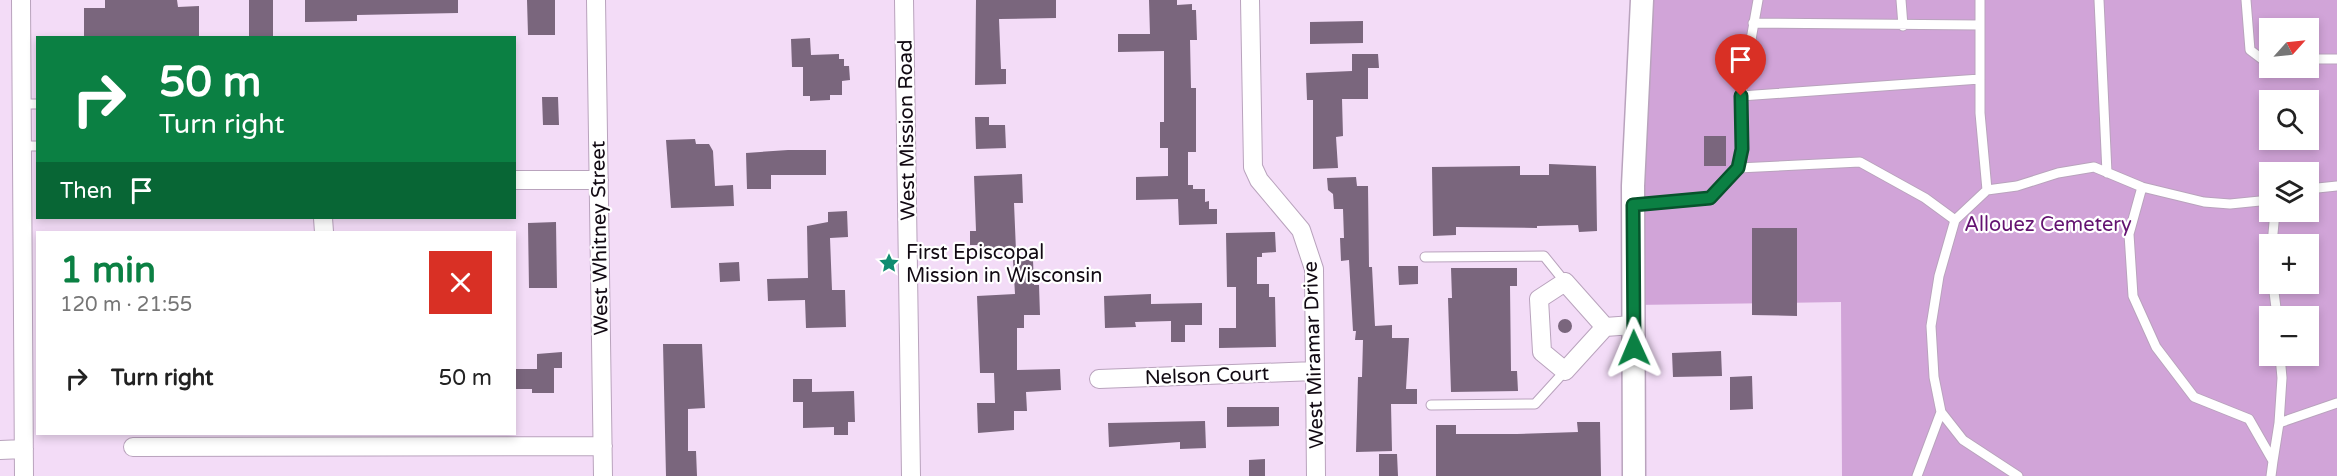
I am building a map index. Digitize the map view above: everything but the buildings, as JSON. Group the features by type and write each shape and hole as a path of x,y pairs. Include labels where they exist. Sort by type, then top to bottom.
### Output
{"street":[{"path":"21,0 29,104 24,476"},
{"name":"West Whitney Street","path":"596,0 603,476"},
{"name":"West Mission Road","path":"904,0 911,476"},
{"name":"West Miramar Drive","path":"1250,0 1253,167 1259,180 1301,230 1311,253 1314,269 1316,476"},
{"path":"1634,476 1633,205 1642,0"},
{"path":"516,180 598,180"},
{"path":"1605,327 1565,282 1539,299 1542,352 1565,371 1605,327 1633,325"},
{"name":"Nelson Court","path":"1099,379 1316,371"},
{"path":"133,447 333,440 603,446"},
{"path":"0,450 24,449"}],"lane":[{"path":"1633,205 1710,198 1738,168 1742,149 1741,96 1758,0"},
{"path":"1901,0 1903,26"},
{"path":"1980,0 1980,113 1987,190"},
{"path":"2099,0 2107,172"},
{"path":"2246,0 2250,50 2259,57"},
{"path":"1753,23 1980,25"},
{"path":"2319,59 2337,59"},
{"path":"1741,96 1980,79"},
{"path":"1738,168 1860,162 1925,198 1955,220"},
{"path":"2018,476 1963,440 1941,412 1934,377 1931,326 1939,276 1955,220 1987,190 2017,186 2058,173 2094,167 2142,187 2204,202 2230,204 2259,201"},
{"path":"2319,188 2337,186"},
{"path":"2142,187 2129,234 2133,296 2156,347 2194,397 2249,418 2273,460"},
{"path":"1425,258 1544,256 1565,282"},
{"path":"2271,476 2279,423 2282,388 2281,366"},
{"path":"1431,405 1535,404 1565,371"},
{"path":"2279,423 2337,403"},
{"path":"1917,476 1941,412"}],"green space":[{"name":"Allouez Cemetery","path":"1642,0 2337,0 2337,476 1842,476 1841,302 1633,305"}],"place":[{"name":"First Episcopal Mission in Wisconsin","path":"889,263"}],"route":[{"path":"1634,348 1633,205 1710,198 1738,168 1742,149 1741,96"}]}
